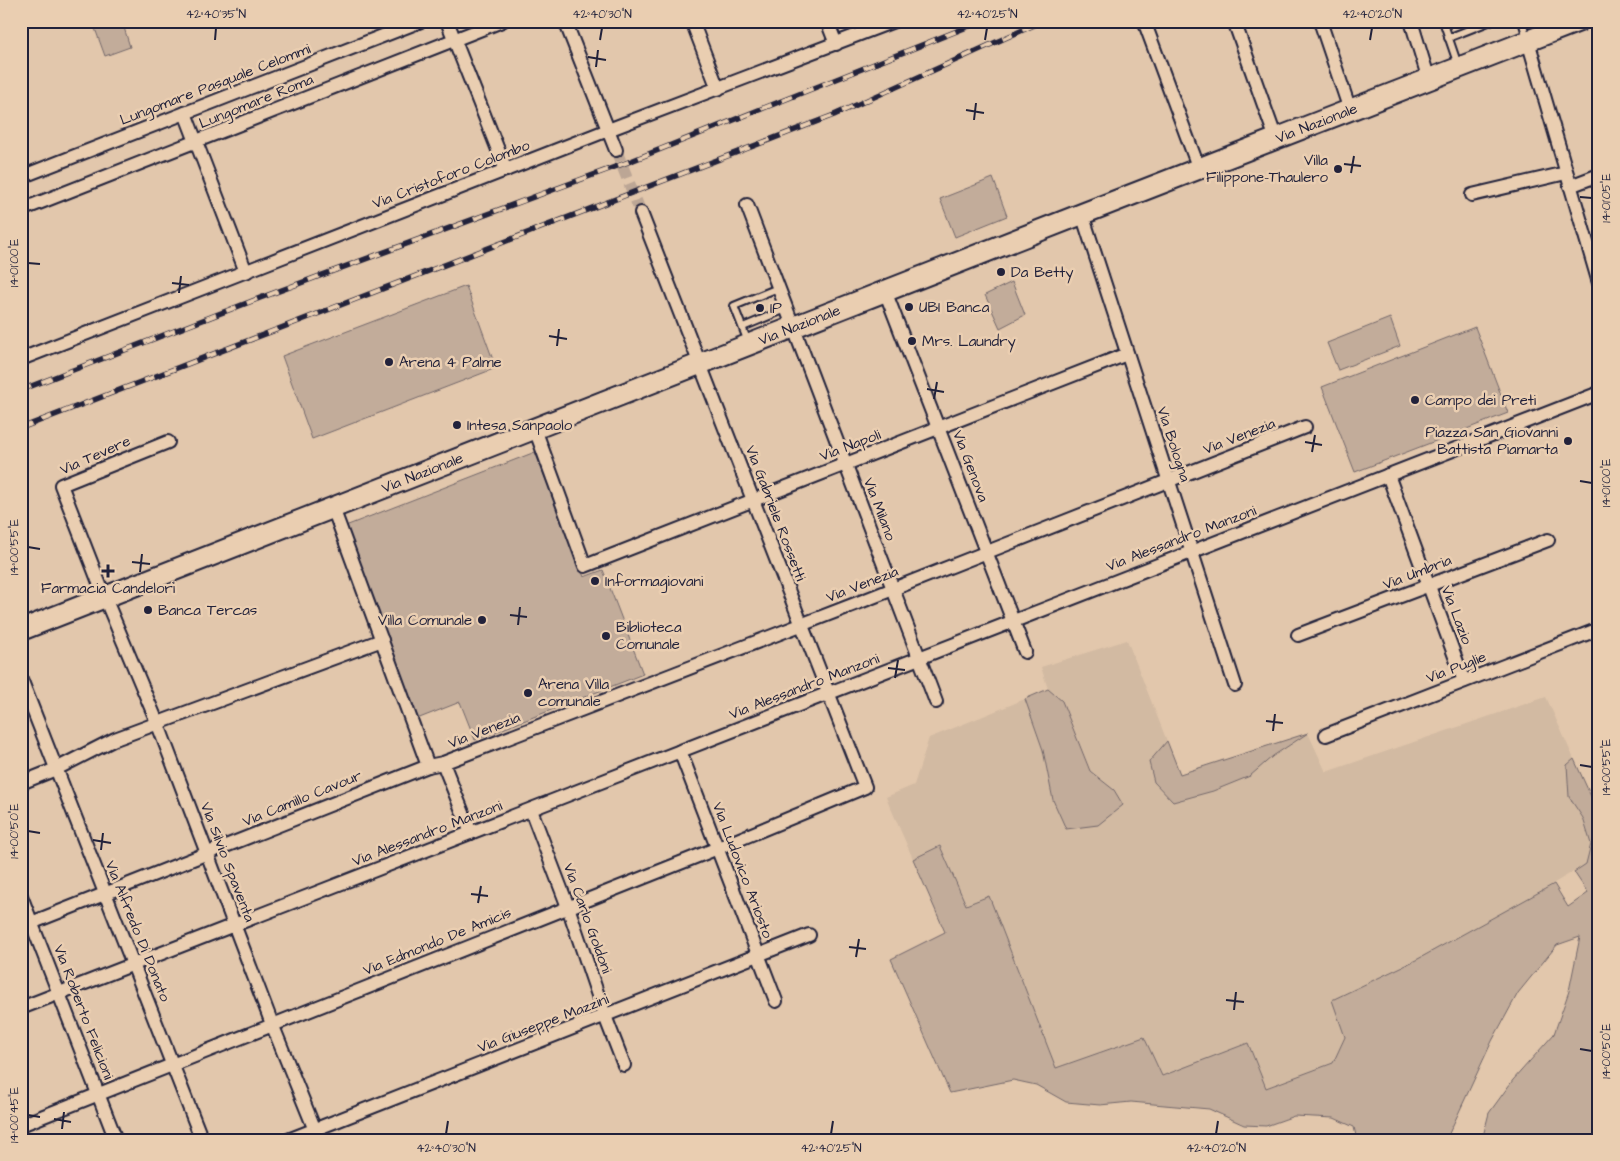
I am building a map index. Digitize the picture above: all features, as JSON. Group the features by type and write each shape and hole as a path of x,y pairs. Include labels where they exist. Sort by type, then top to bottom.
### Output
{"main road":[{"name":"Via Nazionale","path":"21,630 701,364 746,336 790,318 885,291 1580,21"}],"street":[{"name":"Lungomare Pasquale Celommi","path":"21,177 420,21"},
{"path":"448,21 506,170"},
{"name":"Lungomare Roma","path":"21,210 502,21"},
{"path":"565,21 616,150"},
{"path":"692,21 718,90"},
{"path":"827,21 836,44"},
{"name":"Via Cristoforo Colombo","path":"21,359 608,130 718,90 894,21"},
{"path":"1144,21 1199,169"},
{"path":"1234,21 1276,139"},
{"path":"1320,21 1350,110"},
{"path":"1411,21 1429,80"},
{"path":"1528,41 1599,283"},
{"path":"184,114 246,272"},
{"path":"1472,195 1566,173"},
{"path":"1570,186 1599,175"},
{"name":"Via Milano","path":"747,205 936,702"},
{"name":"Via Gabriele Rossetti","path":"641,213 865,787"},
{"name":"Via Bologna","path":"1082,214 1235,685"},
{"name":"Via Genova","path":"885,291 1025,652"},
{"name":"Via Napoli","path":"535,429 585,566 1128,354"},
{"name":"Via Alessandro Manzoni","path":"21,1008 1599,393"},
{"name":"Via Venezia","path":"428,766 443,763 1305,427"},
{"name":"Via Tevere","path":"105,598 61,485 168,442"},
{"name":"Via Lazio","path":"1388,475 1464,681"},
{"path":"333,508 428,766"},
{"name":"Via Umbria","path":"1298,635 1548,540"},
{"name":"Via Silvio Spaventa","path":"105,598 157,722 206,854 317,1135"},
{"name":"Via Puglie","path":"1326,735 1599,629"},
{"path":"21,783 56,769 115,739 157,722 382,640"},
{"name":"Via Alfredo Di Donato","path":"21,679 202,1140"},
{"name":"Via Ludovico Ariosto","path":"680,751 776,1001"},
{"path":"443,763 471,833"},
{"name":"Via Camillo Cavour","path":"26,925 428,766"},
{"name":"Via Edmondo De Amicis","path":"21,1125 718,848 865,787"},
{"name":"Via Carlo Goldoni","path":"531,810 568,907 605,1016 624,1065"},
{"name":"Via Roberto Felicioni","path":"21,896 26,925 60,994 116,1140"},
{"name":"Via Giuseppe Mazzini","path":"288,1140 317,1135 605,1016 809,935"}],"lane":[{"path":"1443,21 1459,68"},
{"path":"1448,38 1491,21"},
{"path":"1522,21 1528,41"},
{"path":"746,336 734,306 778,288"}],"shaded area":[{"path":"97,21 122,21 130,47 105,56 93,23"},
{"path":"993,178 1007,216 955,237 940,199"},
{"path":"1012,282 1025,315 1000,328 985,295"},
{"name":"Arena 4 Palme","path":"466,286 496,368 312,439 282,356"},
{"path":"1390,318 1400,346 1338,370 1327,343"},
{"name":"Campo dei Preti","path":"1475,327 1508,413 1355,472 1322,387"},
{"path":"535,452 584,577 603,570 643,674 475,740 460,702 417,719 343,527"},
{"path":"1127,640 1167,741 1149,762 1154,782 1173,802 1213,791 1249,776 1273,756 1308,733 1326,772 1546,697 1574,759 1567,765 1569,797 1583,818 1591,844 1586,864 1507,911 1418,959 1333,1000 1345,1037 1333,1063 1266,1088 1248,1043 1162,1076 1144,1037 1056,1068 989,896 966,905 940,846 913,859 886,797 914,785 929,738 1025,699 1043,750 1053,800 1114,790 1090,771 1062,701 1048,689 1041,667"},
{"path":"1048,689 1062,701 1090,771 1114,790 1123,805 1098,825 1066,829 1053,800 1043,750 1025,699"},
{"path":"1308,733 1273,756 1250,776 1213,791 1173,802 1154,782 1149,762 1167,741 1180,774"},
{"path":"1574,759 1599,814 1599,1140 1482,1140 1489,1113 1513,1080 1554,1034 1569,991 1580,937 1557,945 1518,993 1492,1041 1446,1140 1357,1140 1354,1127 1334,1118 1294,1116 1266,1126 1244,1125 1209,1109 1131,1102 1100,1105 1066,1102 1036,1085 1013,1080 950,1093 891,959 945,932 913,859 940,846 966,905 989,896 1056,1068 1144,1037 1162,1076 1248,1043 1266,1088 1333,1063 1345,1037 1332,1000 1418,959 1554,884 1568,907 1588,893 1574,872 1586,864 1591,844 1583,818 1569,797 1567,765"}],"tunnel":[{"path":"616,150 641,213"}],"railway":[{"path":"21,390 260,298 631,161 982,21"},
{"path":"21,428 834,115 1043,21"}],"place":[{"name":"Villa Filippone-Thaulero","path":"1338,169"},
{"name":"Da Betty","path":"1001,272"},
{"name":"UBI Banca","path":"909,307"},
{"name":"IP","path":"760,308"},
{"name":"Mrs. Laundry","path":"912,341"},
{"name":"Arena 4 Palme","path":"389,362"},
{"name":"Campo dei Preti","path":"1415,400"},
{"name":"Intesa Sanpaolo","path":"457,425"},
{"name":"Piazza San Giovanni Battista Piamarta","path":"1568,441"},
{"name":"Farmacia Candelori","path":"108,571"},
{"name":"Informagiovani","path":"595,581"},
{"name":"Banca Tercas","path":"148,610"},
{"name":"Villa Comunale","path":"482,620"},
{"name":"Biblioteca Comunale","path":"606,636"},
{"name":"Arena Villa comunale","path":"528,693"}]}
